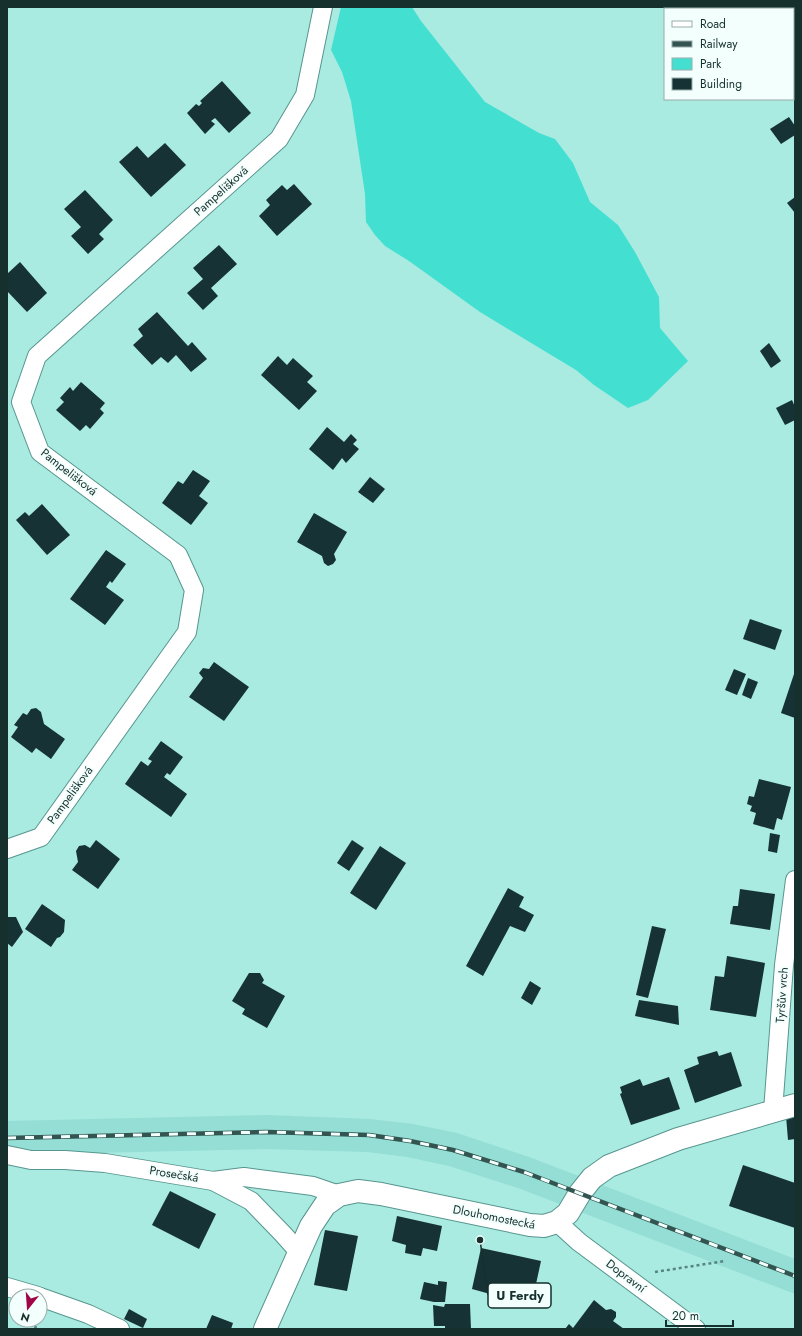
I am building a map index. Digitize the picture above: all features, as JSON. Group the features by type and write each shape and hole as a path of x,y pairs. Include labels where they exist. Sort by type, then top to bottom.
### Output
{"street":[{"name":"Pampelišková","path":"7,849 41,837 187,632 194,590 178,554 40,452 21,402 37,356 279,139 305,94 323,7"},
{"name":"Tyršův vrch","path":"773,1111 789,966 795,880"},
{"path":"557,1222 568,1213 580,1193 592,1178 609,1166 678,1139 795,1105"},
{"name":"Prosečská","path":"7,1155 31,1160 65,1160 105,1163 213,1180 244,1177 312,1186 339,1194"},
{"path":"213,1180 251,1201 299,1252"},
{"name":"Dlouhomostecká","path":"339,1194 358,1191 381,1194 530,1225 544,1226 557,1222"},
{"path":"265,1329 311,1226 325,1205 339,1194"},
{"name":"Dopravní","path":"557,1222 579,1242 696,1329"},
{"path":"48,1299 88,1314 120,1329"}],"path":[{"path":"626,1277 725,1261"}],"shaded area":[{"path":"267,1115 370,1119 413,1124 457,1133 529,1157 795,1259 795,1294 518,1188 449,1166 407,1157 367,1152 267,1149 7,1155 7,1121"}],"green space":[{"path":"341,7 412,7 421,21 485,102 539,133 555,139 573,163 590,202 618,225 635,252 659,297 660,328 688,361 648,400 628,408 594,385 576,370 480,312 409,261 385,246 375,235 366,222 365,194 351,101 342,72 331,50"}],"building":[{"path":"702,7 732,7 730,8"},
{"path":"794,64 795,65 794,77"},
{"path":"222,81 251,113 229,133 215,118 211,121 215,124 205,134 187,113 196,104 199,106 202,103 200,101"},
{"path":"789,117 795,126 795,135 781,144 770,129"},
{"path":"165,143 186,165 151,197 119,162 137,146 148,158"},
{"path":"294,184 312,204 277,236 259,216 270,205 266,200 282,185 287,190"},
{"path":"85,190 113,220 99,234 104,239 88,254 71,236 81,227 64,209"},
{"path":"795,197 795,213 787,203"},
{"path":"219,245 237,264 211,288 218,296 203,310 187,293 203,279 193,268"},
{"path":"20,262 47,293 27,312 7,291 7,274"},
{"path":"157,312 188,346 192,342 207,359 191,372 176,355 168,363 161,357 152,365 133,345 143,336 138,329"},
{"path":"769,343 781,361 771,368 760,351"},
{"path":"278,356 287,365 293,358 313,376 307,382 317,391 299,410 261,375"},
{"path":"81,382 105,403 100,409 104,413 90,429 86,425 80,431 56,410 64,402 60,398 70,387 73,391"},
{"path":"792,400 795,407 795,420 785,425 776,408"},
{"path":"327,427 344,442 351,434 357,440 353,444 359,449 346,463 342,458 333,470 309,449"},
{"path":"193,470 210,481 199,496 208,503 191,525 162,503 178,481 183,484"},
{"path":"370,477 385,489 373,503 358,492"},
{"path":"42,504 70,535 47,555 16,520 25,512 29,516"},
{"path":"314,513 347,532 334,554 336,560 333,564 328,566 324,563 322,556 297,542"},
{"path":"106,550 126,564 112,583 110,581 106,587 124,600 105,625 70,599"},
{"path":"750,619 782,630 775,650 743,639"},
{"path":"214,662 249,687 224,721 189,697 203,678 199,673 203,668 209,669"},
{"path":"734,669 746,674 737,695 725,690"},
{"path":"795,671 795,718 781,713"},
{"path":"748,678 758,682 751,699 742,695"},
{"path":"36,708 41,712 44,724 65,739 51,759 36,748 32,753 11,737 18,727 14,725 23,713 27,715 31,709"},
{"path":"161,741 183,757 170,775 167,773 164,777 187,794 171,817 125,784 141,761 148,766 152,761 148,759"},
{"path":"759,779 791,787 782,820 777,818 774,830 753,824 756,813 750,811 752,806 747,804 749,796 754,797"},
{"path":"770,833 780,835 777,853 768,851"},
{"path":"96,840 120,859 98,889 72,870 78,862 76,851 79,846 85,845 90,848"},
{"path":"352,840 364,848 349,871 337,863"},
{"path":"380,846 406,863 376,910 350,893"},
{"path":"508,888 524,897 519,907 534,915 525,932 510,926 483,976 466,966"},
{"path":"740,889 775,894 770,930 730,924 733,906 738,906"},
{"path":"42,904 65,920 64,932 57,938 51,947 25,929"},
{"path":"7,917 16,917 23,932 12,947 7,943"},
{"path":"652,926 666,929 648,998 636,995"},
{"path":"727,956 765,963 756,1017 710,1010 715,976 724,977"},
{"path":"249,973 260,973 264,980 262,983 285,996 267,1028 242,1014 245,1009 232,1001"},
{"path":"530,981 541,988 532,1005 521,998"},
{"path":"639,1000 678,1006 679,1025 635,1016"},
{"path":"717,1051 719,1056 731,1052 742,1086 695,1103 684,1070 699,1064 697,1057"},
{"path":"669,1077 680,1109 631,1125 620,1094 622,1093 620,1087 640,1079 643,1086"},
{"path":"795,1115 795,1139 788,1140 786,1116"},
{"path":"743,1165 795,1183 795,1228 729,1206"},
{"path":"170,1191 216,1214 199,1249 152,1225"},
{"path":"397,1216 442,1226 437,1251 423,1248 421,1256 405,1253 406,1245 392,1241"},
{"path":"325,1230 358,1236 347,1291 314,1285"},
{"path":"481,1248 541,1261 531,1307 500,1301 501,1297 472,1289"},
{"path":"438,1281 447,1282 445,1302 434,1302 420,1299 424,1282 438,1285"},
{"path":"594,1300 606,1310 611,1309 616,1312 616,1317 613,1321 624,1329 565,1329 569,1324 573,1328"},
{"path":"445,1304 470,1304 471,1329 445,1329 445,1326 434,1326 433,1305 444,1307"},
{"path":"129,1309 147,1319 143,1328 124,1319"},
{"path":"212,1315 233,1323 231,1329 206,1329"}],"railway":[{"path":"7,1138 267,1132 369,1135 410,1141 453,1150 524,1172 795,1276"}],"place":[{"name":"U Ferdy","path":"480,1240"}]}
